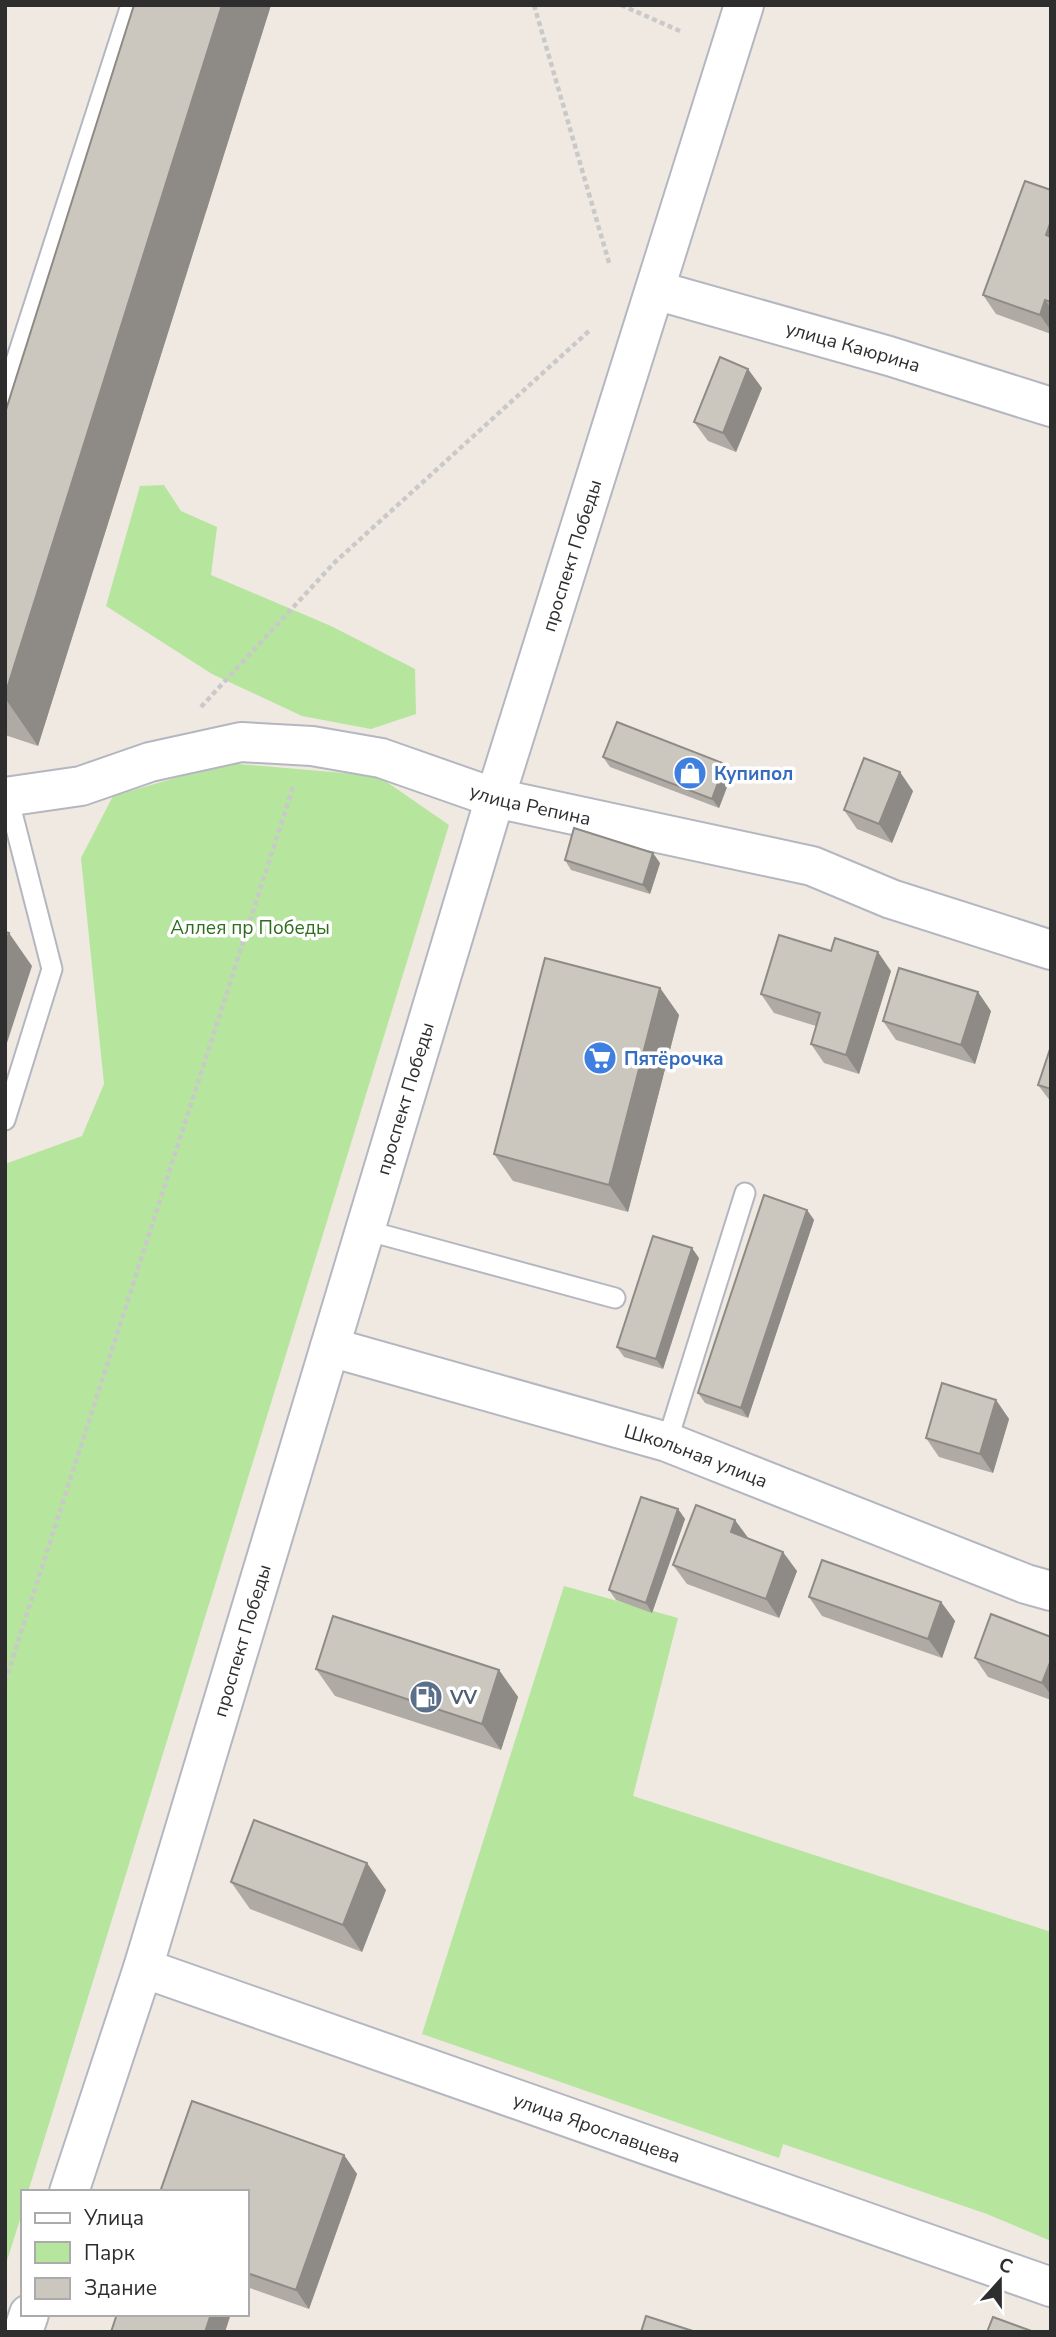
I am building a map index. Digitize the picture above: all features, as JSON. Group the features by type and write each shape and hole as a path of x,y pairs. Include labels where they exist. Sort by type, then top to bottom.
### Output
{"street":[{"name":"проспект Победы","path":"70,2190 143,1968 495,798 744,5"},
{"name":"улица Каюрина","path":"655,290 889,356 1051,407"},
{"name":"улица Репина","path":"6,797 81,786 150,762 242,742 307,746 381,758 495,798 812,866 891,900 1051,950"},
{"name":"Школьная улица","path":"330,1347 667,1442 1026,1584 1051,1591"},
{"name":"улица Ярославцева","path":"143,1968 1051,2287"}],"lane":[{"path":"5,395 131,5"},
{"path":"5,1120 52,969 6,797"},
{"path":"667,1442 745,1193"},
{"path":"365,1230 615,1298"}],"path":[{"path":"534,5 610,266"},
{"path":"621,5 680,31"},
{"path":"197,712 334,564 590,330"},
{"path":"5,1682 307,746"}],"green space":[{"path":"164,485 181,511 217,527 211,575 331,626 415,669 416,714 371,729 302,716 212,674 106,606 140,486"},
{"name":"Аллея пр Победы","path":"227,763 378,776 449,825 29,2190 21,2190 21,2216 5,2267 5,1164 82,1136 104,1084 81,858 113,796"},
{"path":"564,1586 678,1618 633,1796 1051,1932 1051,2241 987,2214 783,2144 779,2158 422,2034"}],"building":[{"path":"134,5 222,5 5,695 5,413"},
{"path":"1025,181 1051,190 1051,221 1046,235 1051,237 1051,302 1045,300 1040,315 983,295"},
{"path":"720,357 748,369 723,433 694,422"},
{"path":"617,722 725,764 712,799 603,757"},
{"path":"864,758 900,772 879,824 844,810"},
{"path":"574,828 653,853 643,885 565,860"},
{"path":"779,935 831,951 835,938 878,952 846,1055 811,1044 820,1013 761,994"},
{"path":"545,958 660,988 609,1185 494,1154"},
{"path":"899,968 978,992 961,1045 883,1021"},
{"path":"1051,1046 1051,1089 1038,1085"},
{"path":"764,1195 807,1210 741,1408 698,1393"},
{"path":"653,1236 692,1248 656,1359 617,1347"},
{"path":"942,1383 996,1400 980,1454 926,1438"},
{"path":"641,1497 678,1509 646,1603 609,1590"},
{"path":"696,1505 735,1520 731,1532 783,1552 766,1599 673,1565"},
{"path":"822,1560 941,1602 928,1639 809,1597"},
{"path":"991,1614 1051,1637 1051,1660 1042,1683 975,1658"},
{"path":"333,1616 499,1670 482,1724 316,1669"},
{"path":"254,1820 367,1863 343,1925 231,1882"},
{"path":"192,2101 344,2155 296,2290 248,2273 248,2190 161,2190"},
{"path":"116,2316 210,2316 205,2332 111,2332"},
{"path":"646,2316 696,2332 641,2332"},
{"path":"993,2317 1034,2332 987,2332"}],"place":[{"name":"Купипол","path":"690,773"},
{"name":"Пятёрочка","path":"600,1058"},
{"name":"VV","path":"426,1697"}]}
